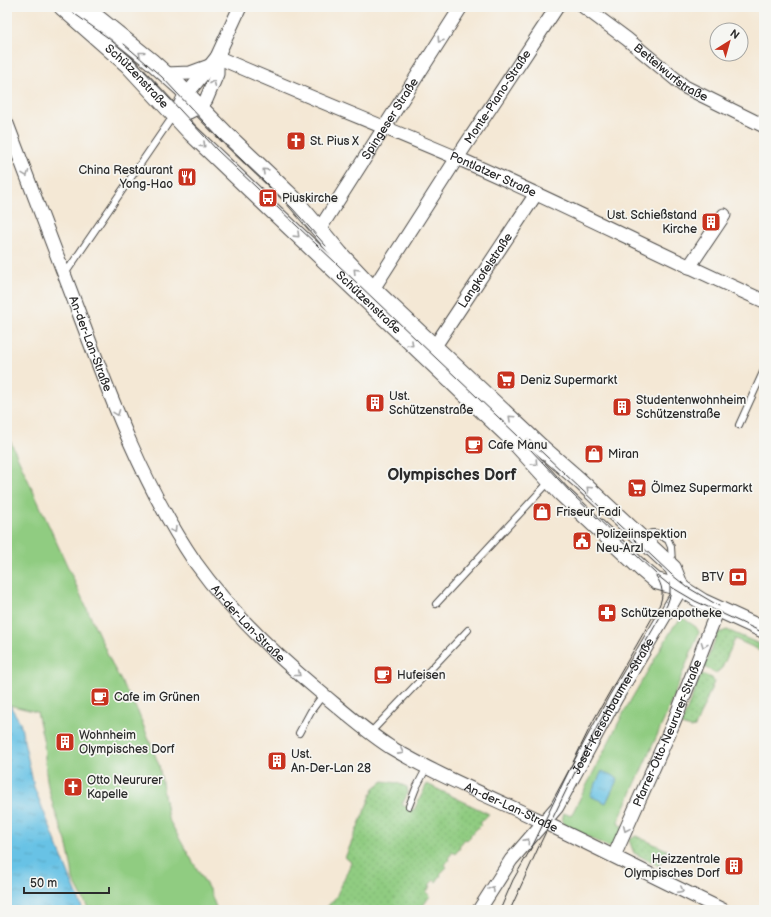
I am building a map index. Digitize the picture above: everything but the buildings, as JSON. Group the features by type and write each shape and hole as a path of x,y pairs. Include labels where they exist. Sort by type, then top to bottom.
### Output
{"street":[{"name":"Schützenstraße","path":"62,7 128,65 191,134 511,438 550,480 656,581 681,588 703,602 764,630"},
{"name":"Schützenstraße","path":"84,7 166,74 187,94 228,136 290,195 348,263 373,288 672,568 681,588"},
{"path":"176,117 187,94 214,61 240,7"},
{"name":"Spingeser Straße","path":"319,230 325,223 383,128 461,7"},
{"name":"Monte-Piano-Straße","path":"373,288 457,158 558,7"},
{"name":"Bettelwurfstraße","path":"584,7 627,39 685,87 764,126"},
{"path":"176,117 199,106 208,96 217,74 214,61"},
{"path":"166,74 190,73 214,61"},
{"name":"Pontlatzer Straße","path":"214,61 457,158 764,301"},
{"name":"An-der-Lan-Straße","path":"7,124 132,448 156,499 177,534 206,576 235,612 287,665 370,733 391,747 427,767 614,856 723,910"},
{"name":"Langkofelstraße","path":"435,346 536,194"},
{"path":"689,267 724,215"},
{"name":"Josef-Kerschbaumer-Straße","path":"479,910 511,860 558,807 616,698 681,588"},
{"name":"Pfarrer-Otto-Neururer-Straße","path":"614,856 673,724 718,609"}],"lane":[{"path":"64,274 167,124 176,117"},
{"path":"739,425 764,370"},
{"path":"436,604 550,480"},
{"path":"370,733 468,630"},
{"path":"299,733 311,711 323,695"},
{"path":"409,806 427,767"}],"green space":[{"path":"7,434 114,668 138,712 159,765 168,818 210,891 217,910 105,910 104,907 88,908 73,880 66,841 54,809 48,786 44,743 37,712 9,705 7,701"},
{"path":"683,618 696,627 699,632 664,720 618,822 620,826 624,826 611,847 609,847 564,825 562,821 564,813 571,816 625,710 674,626"},
{"path":"727,630 764,646 764,652 735,639 722,668 716,673 704,667 718,633"},
{"path":"701,674 712,678 714,682 695,727 691,728 681,725"},
{"path":"383,781 397,783 407,787 408,792 402,805 414,810 427,784 489,814 480,823 481,825 470,835 471,836 467,840 465,839 459,846 460,848 455,854 453,852 448,858 449,859 445,865 447,867 440,874 441,875 436,882 434,880 429,885 431,886 426,892 430,896 420,910 329,910 327,907 336,897 351,863 345,858 374,788"},
{"path":"636,836 667,850 659,866 634,853 629,840"}],"water":[{"path":"7,701 20,722 34,787 83,910 7,910"},
{"path":"602,771 618,778 606,803 590,796"}],"tram line":[{"path":"65,7 107,37 132,58 217,150 517,435 572,494 657,575 673,588 695,601 764,633"},
{"path":"124,44 162,77 218,137 292,208 326,246"},
{"path":"528,439 672,575 687,587 719,606"},
{"path":"500,910 513,880 533,845 593,721 659,606 662,598 662,591 656,576"},
{"path":"510,910 540,844 599,723 667,605 670,596 670,583"}],"place":[{"name":"St. Pius X","path":"296,141"},
{"name":"China Restaurant Yong-Hao","path":"187,177"},
{"name":"Piuskirche","path":"268,198"},
{"name":"Ust. Schießstand Kirche","path":"711,222"},
{"name":"Deniz Supermarkt","path":"506,380"},
{"name":"Ust. Schützenstraße","path":"375,403"},
{"name":"Studentenwohnheim Schützenstraße","path":"622,407"},
{"name":"Cafe Manu","path":"474,445"},
{"name":"Miran","path":"594,454"},
{"name":"Ölmez Supermarkt","path":"637,488"},
{"name":"Friseur Fadi","path":"542,512"},
{"name":"Polizeiinspektion Neu-Arzl","path":"582,541"},
{"name":"BTV","path":"738,577"},
{"name":"Schützenapotheke","path":"607,613"},
{"name":"Hufeisen","path":"383,675"},
{"name":"Cafe im Grünen","path":"100,697"},
{"name":"Wohnheim Olympisches Dorf","path":"65,742"},
{"name":"Ust. An-Der-Lan 28","path":"277,761"},
{"name":"Otto Neururer Kapelle","path":"73,787"},
{"name":"Heizzentrale Olympisches Dorf","path":"734,866"}],"district":[{"name":"Olympisches Dorf","path":"452,474"}]}
